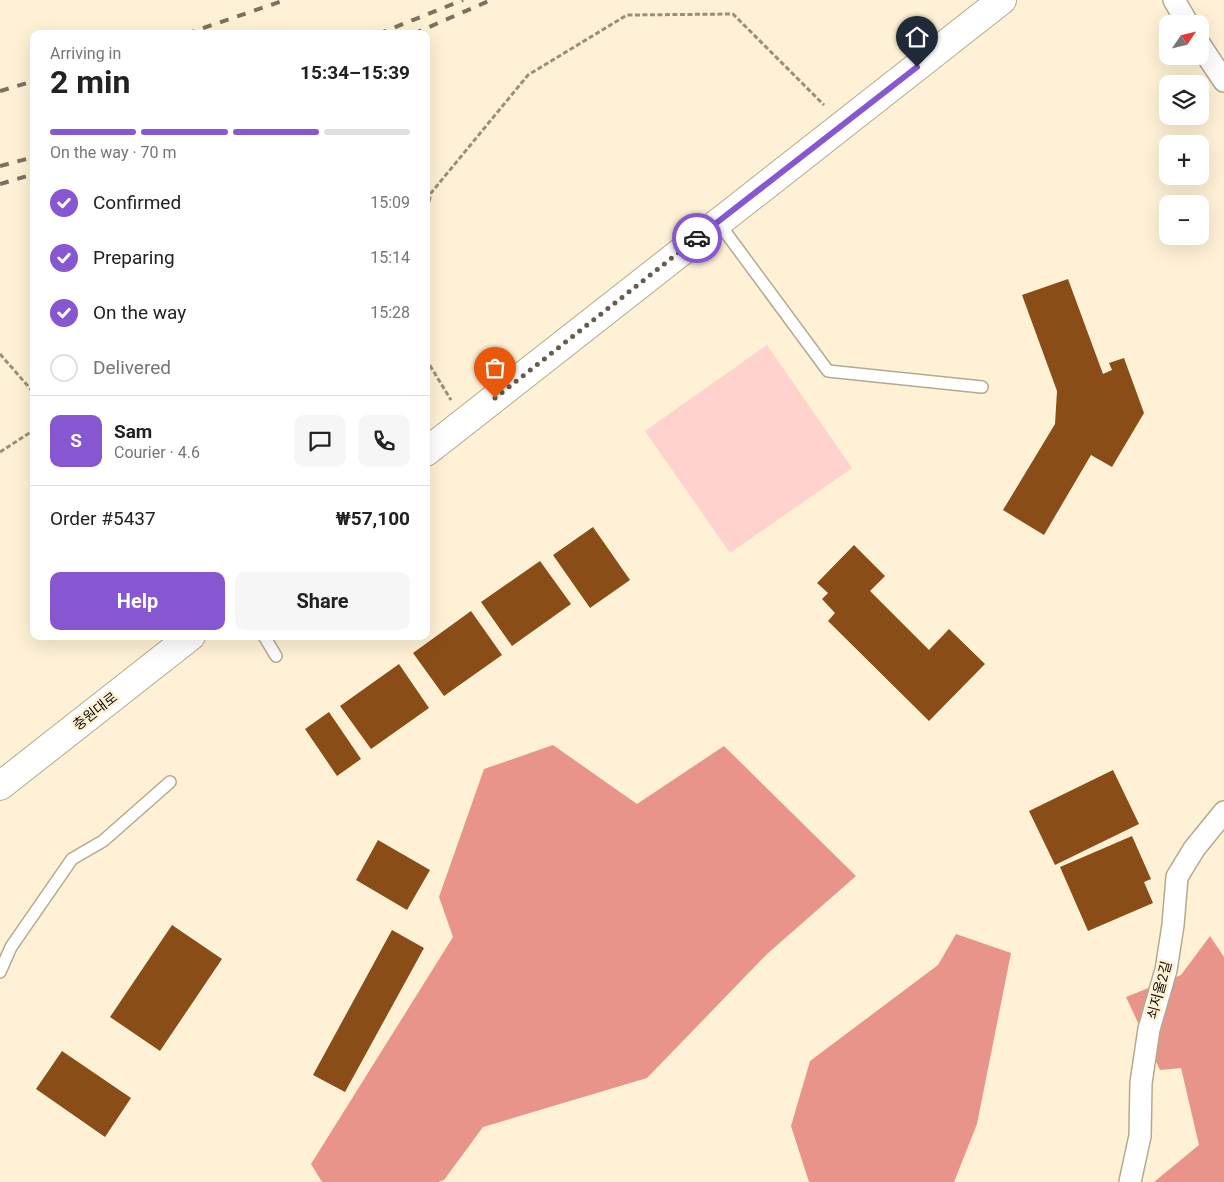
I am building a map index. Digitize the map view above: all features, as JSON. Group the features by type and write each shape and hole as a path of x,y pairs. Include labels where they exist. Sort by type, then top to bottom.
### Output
{"street":[{"path":"430,449 1002,0"},
{"path":"1174,0 1183,15"},
{"path":"1209,58 1224,81"},
{"name":"충원대로","path":"0,786 186,640"},
{"name":"쇠저울2길","path":"1130,1182 1140,1136 1141,1084 1149,1029 1166,970 1173,925 1177,877 1194,849 1224,812"}],"lane":[{"path":"718,222 828,371 982,387"},
{"path":"266,640 276,656"},
{"path":"0,972 11,946 72,859 102,841 170,782"}],"path":[{"path":"430,191 528,74 627,15 733,14 843,125"},
{"path":"0,354 30,388"},
{"path":"430,366 464,422"},
{"path":"0,452 30,433"}],"shaded area":[{"path":"767,345 852,468 730,553 645,431"},
{"path":"553,745 637,804 724,746 856,876 767,954 647,1078 483,1127 444,1180 438,1182 322,1182 311,1164 453,937 439,897 484,769"},
{"path":"956,934 1011,953 977,1124 954,1182 809,1182 791,1126 810,1061 938,965"},
{"path":"1210,936 1224,957 1224,1182 1154,1182 1199,1145 1181,1068 1160,1070 1126,997 1181,975"}],"building":[{"path":"1068,279 1103,374 1112,370 1109,363 1124,358 1144,413 1112,467 1091,455 1044,535 1003,510 1055,424 1057,391 1022,295"},
{"path":"593,527 630,580 590,608 553,555"},
{"path":"854,545 885,576 870,591 929,650 949,629 985,664 929,721 828,621 835,613 822,599 828,593 817,583"},
{"path":"540,561 571,604 512,646 481,602"},
{"path":"471,611 502,655 444,696 413,653"},
{"path":"399,664 429,708 371,749 340,706"},
{"path":"329,712 361,759 337,776 305,729"},
{"path":"1113,770 1139,824 1055,865 1029,811"},
{"path":"1132,836 1151,879 1144,882 1153,903 1088,931 1060,867"},
{"path":"378,840 430,870 407,910 356,880"},
{"path":"172,925 222,959 160,1051 110,1017"},
{"path":"392,930 424,948 345,1092 313,1075"},
{"path":"62,1051 131,1098 105,1137 36,1089"}],"railway":[{"path":"198,30 285,0"},
{"path":"388,30 463,0"},
{"path":"422,30 491,0"},
{"path":"0,91 30,82"},
{"path":"0,166 30,158"},
{"path":"0,184 30,175"}],"way so far":[{"path":"495,398 697,238"}],"route":[{"path":"697,238 917,67"}]}
